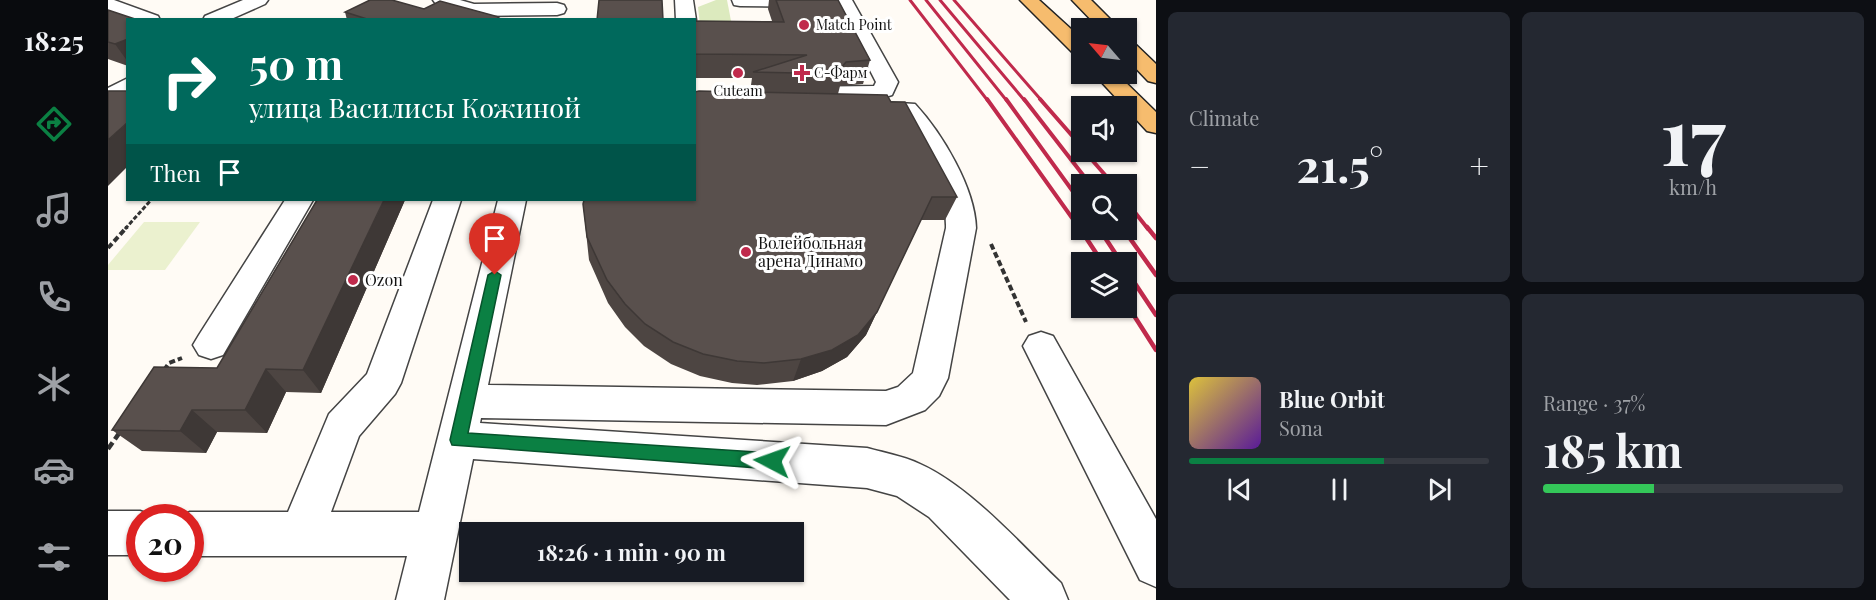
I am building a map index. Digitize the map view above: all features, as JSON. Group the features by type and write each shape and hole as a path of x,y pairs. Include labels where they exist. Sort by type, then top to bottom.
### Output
{"main road":[{"path":"1029,0 1071,40"},
{"path":"1059,0 1080,18"},
{"path":"1081,0 1099,18"},
{"path":"1137,57 1156,76"},
{"path":"1137,69 1156,85"},
{"path":"1115,84 1156,126"}],"street":[{"path":"217,18 259,0"},
{"path":"442,0 473,10 557,10"},
{"path":"684,0 686,18"},
{"path":"466,401 886,408 913,400 923,391 930,378 962,221 957,202 926,131 907,109 769,100 876,93 884,90 887,82 844,1 741,7"},
{"path":"108,4 146,18"},
{"path":"212,345 298,201"},
{"path":"301,534 343,426 382,383 447,201"},
{"path":"420,600 512,201"},
{"path":"1041,346 1156,564"},
{"path":"458,440 867,468 907,479 944,502 1044,600"},
{"path":"108,533 126,533"},
{"path":"204,534 435,534"}],"path":[{"path":"108,248 150,201"},
{"path":"162,372 169,363 212,345"},
{"path":"108,449 122,430"}],"green space":[{"path":"716,0 727,0 732,26 700,25 698,7"},
{"path":"144,222 200,222 165,270 108,270 108,265"}],"building":[{"path":"370,0 392,0 424,9 440,1 499,17 364,18 345,12"},
{"path":"599,0 662,0 663,18 597,18"},
{"name":"Match Point","path":"776,0 838,0 870,60 846,62 841,68 843,74 753,72 807,55 696,54 696,21 784,22"},
{"path":"108,10 132,18 126,18 126,40 115,44 108,42"},
{"path":"108,91 126,91 126,124 108,140"},
{"name":"Волейбольная арена Динамо","path":"696,92 887,95 891,102 905,102 957,197 932,197 877,312 858,335 832,350 801,359 764,363 737,361 703,354 673,342 645,324 625,304 607,280 587,237 584,201 696,201"},
{"path":"316,201 384,201 303,370 266,369 245,410 192,410 180,431 112,430 154,367 217,368"}],"railway":[{"path":"910,0 988,101"},
{"path":"926,0 1007,101"},
{"path":"940,0 1025,101"},
{"path":"954,0 1042,101"},
{"path":"987,99 1071,216"},
{"path":"1006,99 1071,189"},
{"path":"1024,99 1082,174"},
{"path":"1040,99 1071,134"},
{"path":"1094,162 1104,174"},
{"path":"1137,215 1148,229"},
{"path":"1147,227 1156,238"},
{"path":"1088,240 1095,252"},
{"path":"1107,240 1114,252"},
{"path":"1131,240 1156,275"},
{"path":"1137,286 1156,315"},
{"path":"1136,318 1156,350"}],"place":[{"name":"Match Point","path":"804,25"},
{"name":"Cuteam","path":"738,73"},
{"name":"C-Фарм","path":"802,73"},
{"name":"Волейбольная арена Динамо","path":"746,252"},
{"name":"Ozon","path":"353,280"}],"route":[{"path":"495,275 458,440 772,461"}]}
